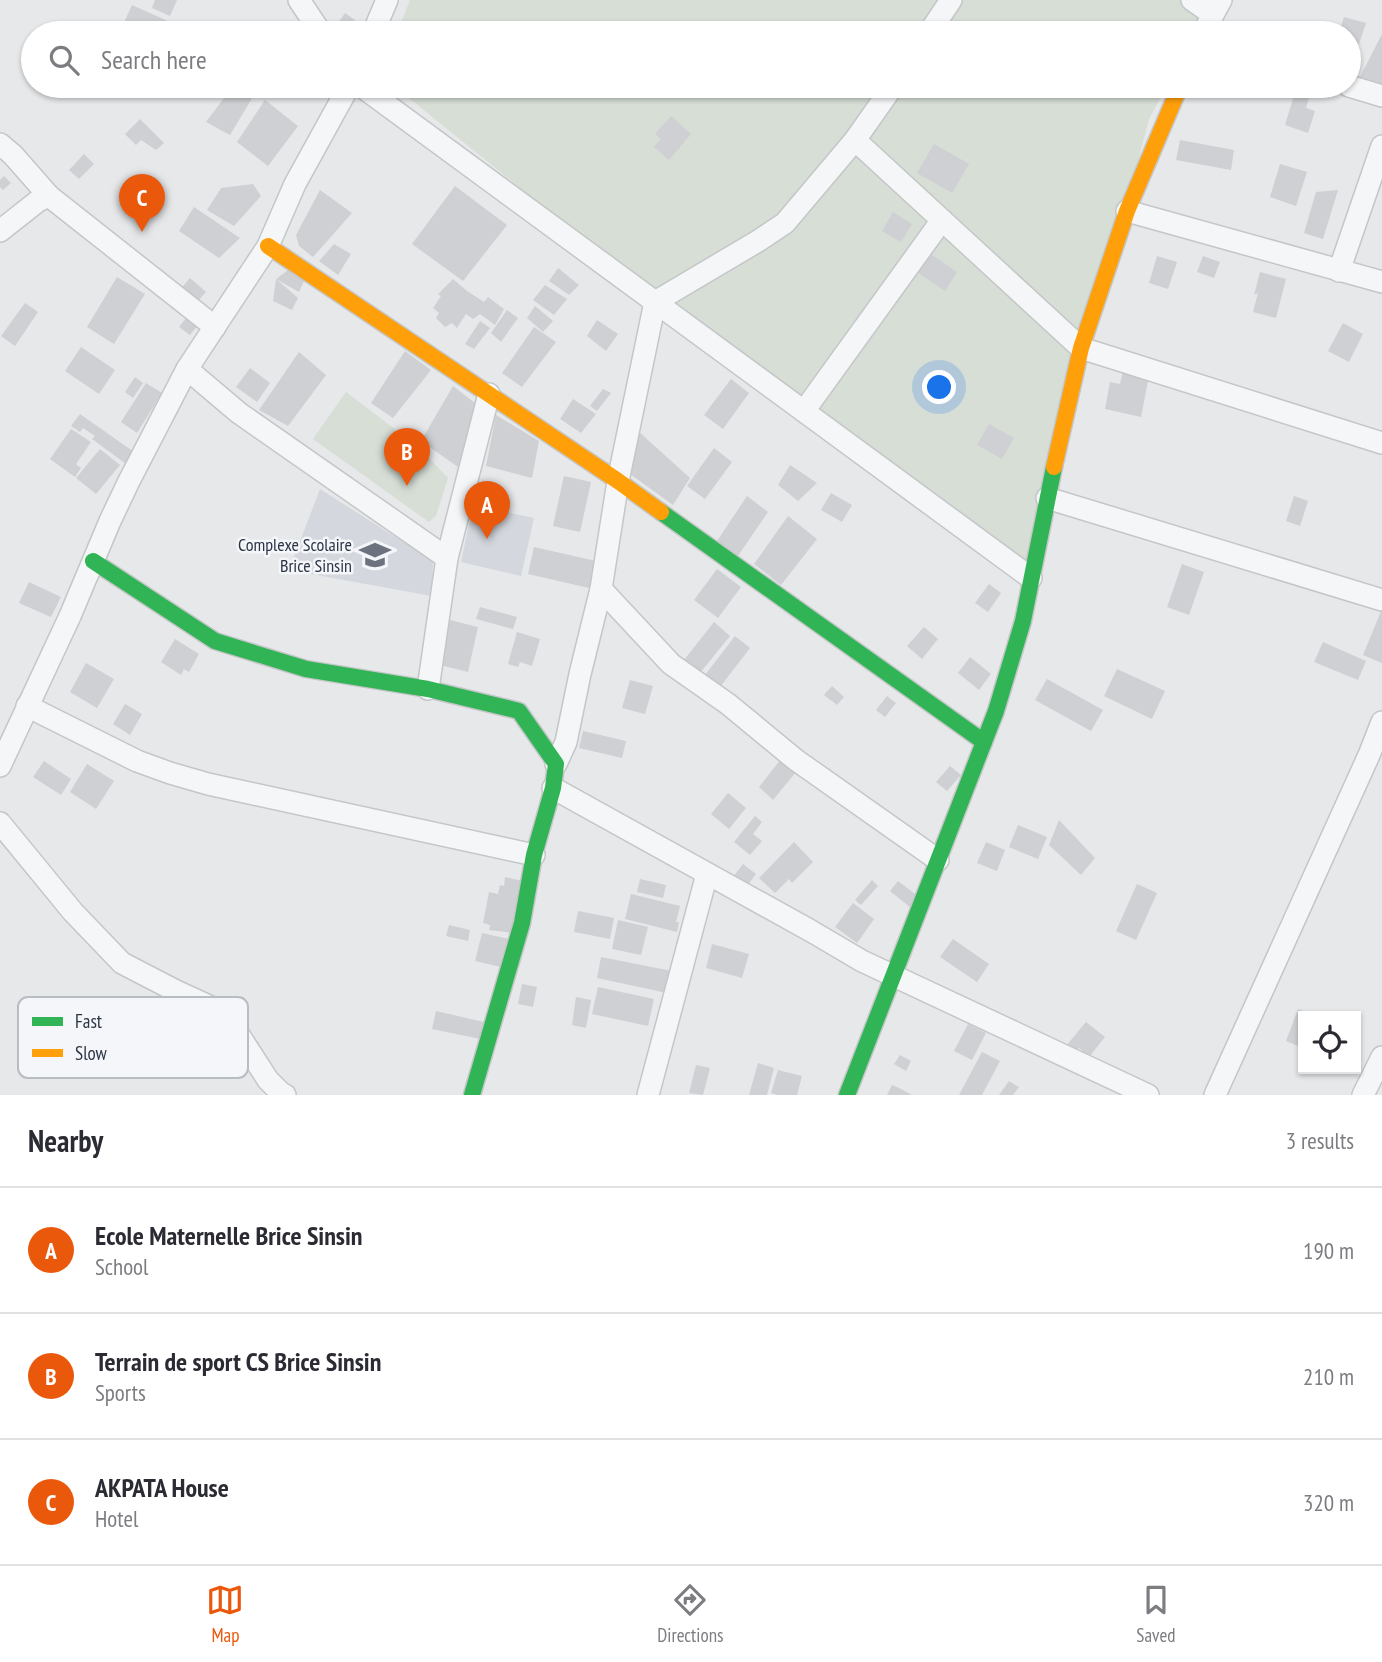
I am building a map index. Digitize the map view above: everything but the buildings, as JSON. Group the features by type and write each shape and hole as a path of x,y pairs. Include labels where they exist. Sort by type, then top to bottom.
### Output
{"street":[{"path":"299,0 313,21"},
{"path":"378,21 387,0"},
{"path":"937,21 951,0"},
{"path":"1192,0 1212,16"},
{"path":"1361,90 1382,96"},
{"path":"0,766 125,491 187,369 268,246 295,184 342,98"},
{"path":"377,98 1031,579"},
{"path":"472,1095 522,923 534,855 553,788 556,764 566,742 601,589 618,481 655,302 785,223 856,140 885,98"},
{"path":"847,1095 996,710 1023,621 1081,348 1127,211 1175,98"},
{"path":"856,140 1081,348 1382,443"},
{"path":"0,144 49,196 215,327"},
{"path":"1339,271 1382,146"},
{"path":"0,231 37,201 49,196"},
{"path":"1127,211 1382,282"},
{"path":"804,411 942,220"},
{"path":"268,246 618,481 984,741"},
{"path":"187,369 239,412 447,558"},
{"path":"428,689 447,558 489,394"},
{"path":"1047,498 1382,600"},
{"path":"93,561 215,641 306,669 428,689 519,711 556,764"},
{"path":"601,589 671,664 728,704 796,760 938,860"},
{"path":"27,706 120,752 170,773 208,784 534,855"},
{"path":"1215,1095 1382,722"},
{"path":"553,788 862,961 1148,1095"},
{"path":"0,823 73,912 122,963 189,997"},
{"path":"648,1095 707,874"},
{"path":"248,1049 268,1080 285,1095"},
{"path":"1363,1095 1382,1057"}],"shaded area":[{"path":"410,0 1184,0 1198,10 1199,21 402,21"},
{"path":"409,98 1160,98 1149,119 1031,567 654,296"},
{"path":"346,392 417,446 448,478 436,516 429,522 313,439"},
{"path":"320,489 433,561 432,596 289,570"},
{"path":"473,505 534,518 521,576 461,562"}],"traffic: fast":[{"path":"847,1095 996,711 1023,621 1054,467"},
{"path":"661,512 984,742"},
{"path":"93,561 215,641 306,669 428,689 519,711 556,764 553,788 534,855 522,923 472,1095"}],"traffic: slow":[{"path":"1054,467 1081,348 1127,211 1175,98"},
{"path":"268,246 661,512"}],"place":[{"name":"AKPATA House","path":"142,232"},
{"name":"Terrain de sport CS Brice Sinsin","path":"407,486"},
{"name":"Ecole Maternelle Brice Sinsin","path":"487,539"},
{"name":"Complexe Scolaire Brice Sinsin","path":"375,555"}]}
